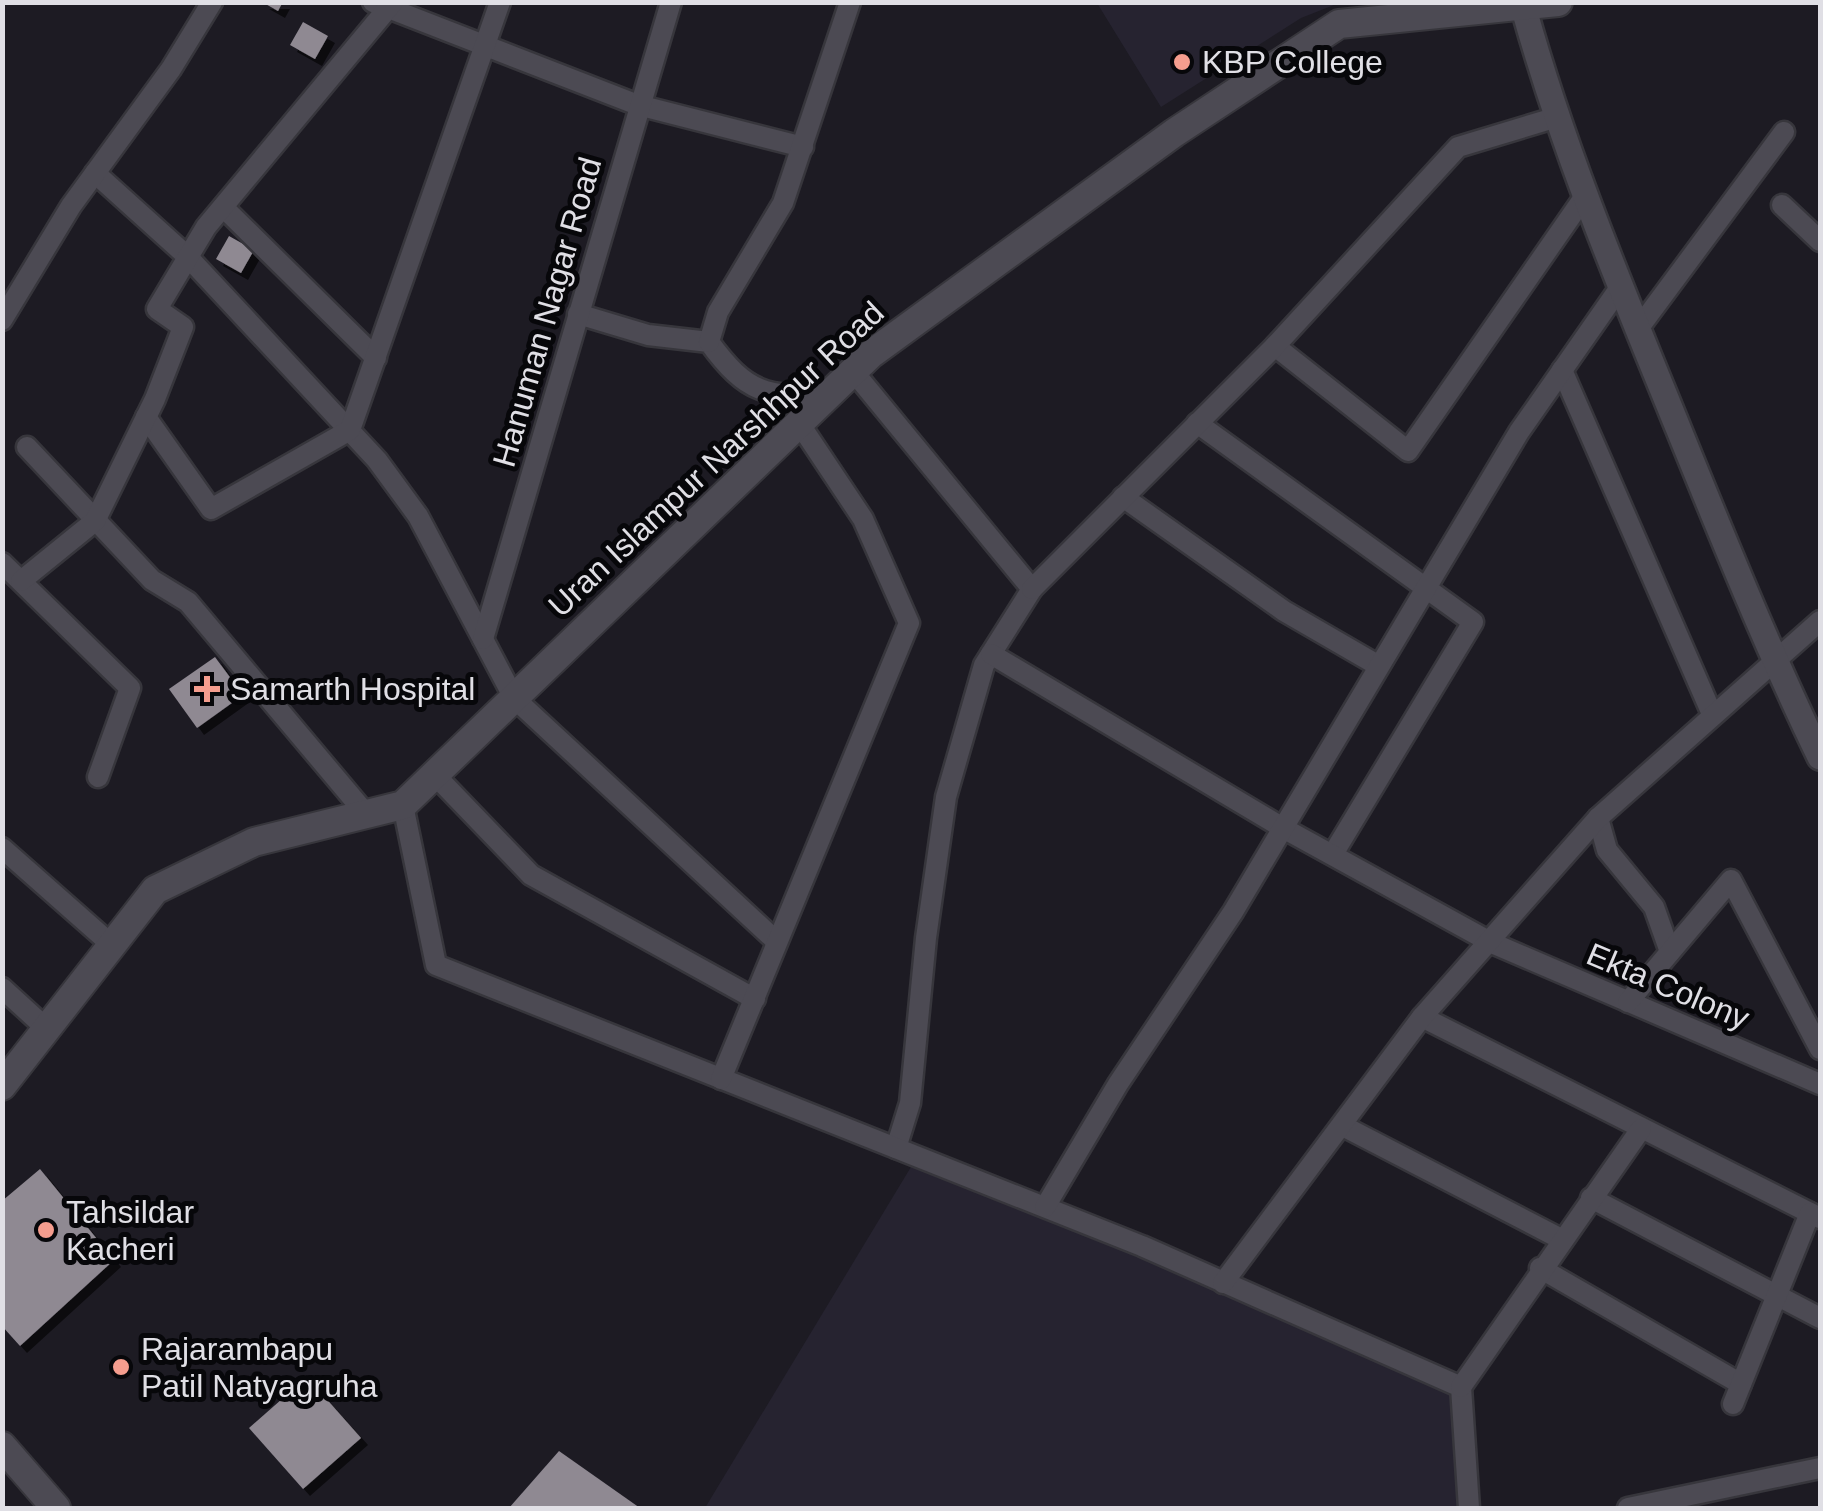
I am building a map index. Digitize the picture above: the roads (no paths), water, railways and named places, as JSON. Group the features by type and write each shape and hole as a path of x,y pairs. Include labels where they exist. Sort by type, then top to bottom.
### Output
{"main road":[{"name":"Uran Islampur Narshhpur Road","path":"402,805 853,371 1174,133 1340,24 1524,9 1558,2"},
{"path":"2,1086 155,890 254,842 402,805"},
{"path":"2,1446 56,1508"}],"street":[{"path":"2,320 95,173 171,69 212,2"},
{"path":"146,418 211,509 350,430 488,47 500,2"},
{"name":"Hanuman Nagar Road","path":"483,640 638,106 672,2"},
{"path":"709,342 718,312 783,203 850,2"},
{"path":"21,582 94,521 146,418 183,327 156,309 188,257 223,207 385,5 638,106 803,148"},
{"path":"1524,9 1554,118 1620,286 1774,662 1820,757"},
{"path":"896,1148 912,1088 928,921 946,797 965,721 991,654 1032,589 1275,346 1458,147 1554,118"},
{"path":"1638,329 1784,132"},
{"path":"95,173 188,257 350,430 418,516 514,698 775,940"},
{"path":"1275,346 1408,451 1585,196"},
{"path":"1782,205 1820,241"},
{"path":"223,207 376,358"},
{"path":"1045,1208 1118,1084 1208,953 1519,432 1620,286"},
{"path":"578,314 648,335 709,342 732,374 756,390 782,396 828,395"},
{"path":"1562,370 1712,714"},
{"path":"853,371 1032,589"},
{"path":"722,1078 775,940 861,749 910,623 863,519 799,423"},
{"path":"1198,423 1473,622 1333,854"},
{"path":"27,448 152,580 188,602 366,814"},
{"path":"1123,497 1284,611 1379,666"},
{"path":"2,563 130,688 98,778"},
{"path":"1224,1284 1422,1017 1492,943 1598,818 1820,621"},
{"name":"Ekta Colony","path":"991,654 1283,828 1492,943 1820,1084"},
{"path":"434,774 530,875 755,999"},
{"path":"402,805 436,965 1045,1208 1461,1388"},
{"path":"1598,818 1607,850 1654,907 1670,952"},
{"path":"2,848 112,946"},
{"path":"1628,1002 1731,880 1820,1049"},
{"path":"2,988 48,1030"},
{"path":"1422,1017 1815,1215 1775,1298 1733,1404"},
{"path":"1343,1126 1561,1239"},
{"path":"1469,1508 1461,1388 1540,1268 1642,1129"},
{"path":"1591,1198 1775,1298 1820,1318"},
{"path":"1540,1268 1741,1384"},
{"path":"1628,1508 1820,1468"}],"place":[{"name":"KBP College","path":"1182,62"},
{"name":"Samarth Hospital","path":"207,689"},
{"name":"Tahsildar Kacheri","path":"46,1230"},
{"name":"Rajarambapu Patil Natyagruha","path":"121,1367"}]}
